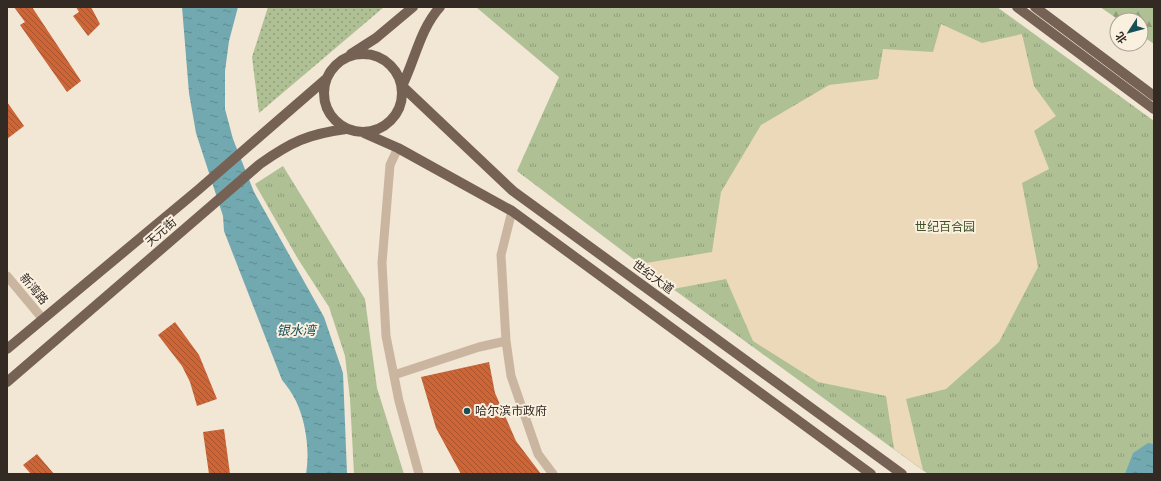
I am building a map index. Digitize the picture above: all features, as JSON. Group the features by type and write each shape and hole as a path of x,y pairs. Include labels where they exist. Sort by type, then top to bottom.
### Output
{"main road":[{"path":"413,7 376,38 338,62 326,79 323,91 325,103 330,115 338,124 346,129 364,133 398,148 512,211 871,474"},
{"path":"402,86 411,67 427,24 440,7"},
{"path":"1017,7 1154,109"},
{"path":"1035,7 1154,96"},
{"path":"348,57 359,54 370,54 381,58 391,65 402,86 400,108 394,118 386,126 375,131 364,133"},
{"name":"天元街","path":"7,349 42,318 198,190 326,79"},
{"name":"世纪大道","path":"402,86 513,191 902,474"},
{"name":"天元街","path":"7,382 260,164 282,148 303,137 346,129"}],"street":[{"path":"398,148 390,164 382,263 386,336 400,402 419,474"},
{"path":"512,211 501,255 506,341 511,376 538,454 553,474"},
{"name":"新湾路","path":"7,276 42,318"},
{"path":"394,375 479,347 506,341"}],"green space":[{"path":"268,7 384,7 259,113 252,57"},
{"name":"世纪百合园","path":"476,7 997,7 1154,121 1154,474 928,474 673,289 517,171 559,77"},
{"path":"1100,7 1154,7 1154,44 1149,41 1149,12 1109,13"},
{"path":"283,166 365,299 377,388 404,474 354,474 350,399 345,356 329,307 298,259 255,184"}],"shaded area":[{"path":"941,24 982,43 1022,34 1034,86 1056,116 1034,131 1049,169 1022,183 1038,267 999,342 946,389 906,399 923,470 894,449 886,396 818,382 753,341 726,279 673,289 640,264 712,252 721,192 761,125 829,85 878,79 883,49 933,52"}],"water":[{"name":"银水湾","path":"182,7 238,7 229,41 225,71 225,109 233,139 254,192 324,317 343,373 347,474 306,474 308,456 305,427 294,398 282,380 224,231 223,216 196,133 189,93"},
{"path":"1148,443 1154,444 1154,474 1125,474 1133,453"}],"building":[{"path":"14,7 32,7 81,81 67,92 20,25 25,22"},
{"path":"76,7 91,7 100,24 88,36 73,16 79,12"},
{"path":"7,102 24,126 7,139"},
{"path":"175,322 199,355 217,399 197,406 190,382 182,366 158,335"},
{"name":"哈尔滨市政府","path":"489,362 495,393 516,441 541,474 461,474 436,428 421,377"},
{"path":"224,429 230,474 209,474 203,432"},
{"path":"37,454 54,474 31,474 23,465"}],"place":[{"name":"哈尔滨市政府","path":"467,411"}]}
